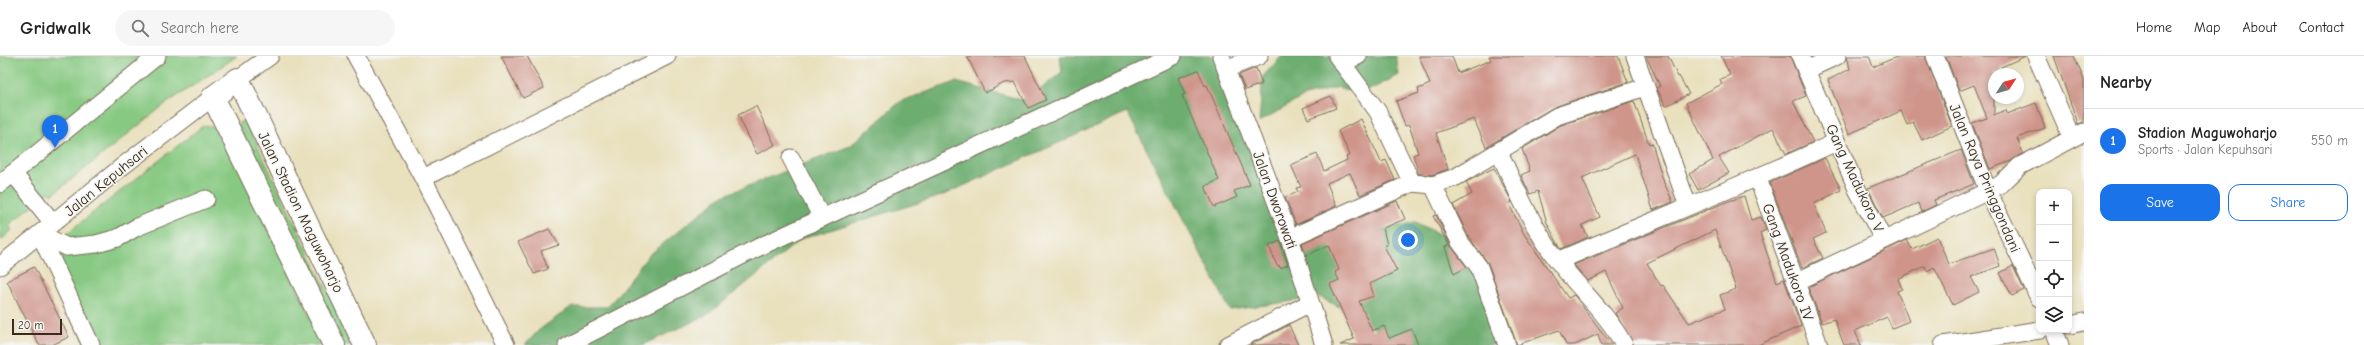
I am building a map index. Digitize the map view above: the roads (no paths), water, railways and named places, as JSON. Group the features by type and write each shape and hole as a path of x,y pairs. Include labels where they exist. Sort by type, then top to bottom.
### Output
{"main road":[{"path":"213,97 238,79"},
{"name":"Jalan Stadion Maguwoharjo","path":"238,79 365,345"},
{"name":"Jalan Stadion Maguwoharjo","path":"213,97 334,345"}],"street":[{"path":"0,184 156,56"},
{"path":"238,79 270,56"},
{"path":"356,56 423,178 506,345"},
{"path":"423,178 667,56"},
{"path":"567,345 757,248 1173,56"},
{"path":"1224,63 1259,56"},
{"path":"1358,56 1340,59 1378,112 1412,183"},
{"path":"1635,56 1688,206"},
{"path":"1803,63 1837,56"},
{"name":"Jalan Raya Pringgondani","path":"1935,56 1988,191 2039,297"},
{"path":"2036,56 2078,135"},
{"name":"Jalan Dworowati","path":"1224,63 1290,238 1324,345"},
{"name":"Gang Madukoro V","path":"1803,63 1857,189 1883,239 1988,191 2001,184 2020,166 2078,135"},
{"path":"1290,238 1412,183 1433,185 1456,177 1557,116 1645,87"},
{"name":"Jalan Kepuhsari","path":"0,266 124,165 213,97"},
{"path":"1558,261 1688,206 1758,179 1836,142"},
{"path":"1499,152 1534,223 1558,261 1610,323 1624,345"},
{"path":"791,158 822,218"},
{"path":"13,173 47,229 91,345"},
{"name":"Gang Madukoro IV","path":"1758,179 1819,345"},
{"path":"1433,185 1460,242 1479,267 1507,345"},
{"path":"47,229 67,247 96,244 118,238 137,227 206,199"},
{"path":"1796,282 1883,239"},
{"path":"1228,345 1310,304"},
{"path":"2072,324 2084,322"},
{"path":"1943,345 2036,331"},
{"path":"2055,333 2060,345"}],"place":[{"name":"Stadion Maguwoharjo","path":"55,148"}]}
